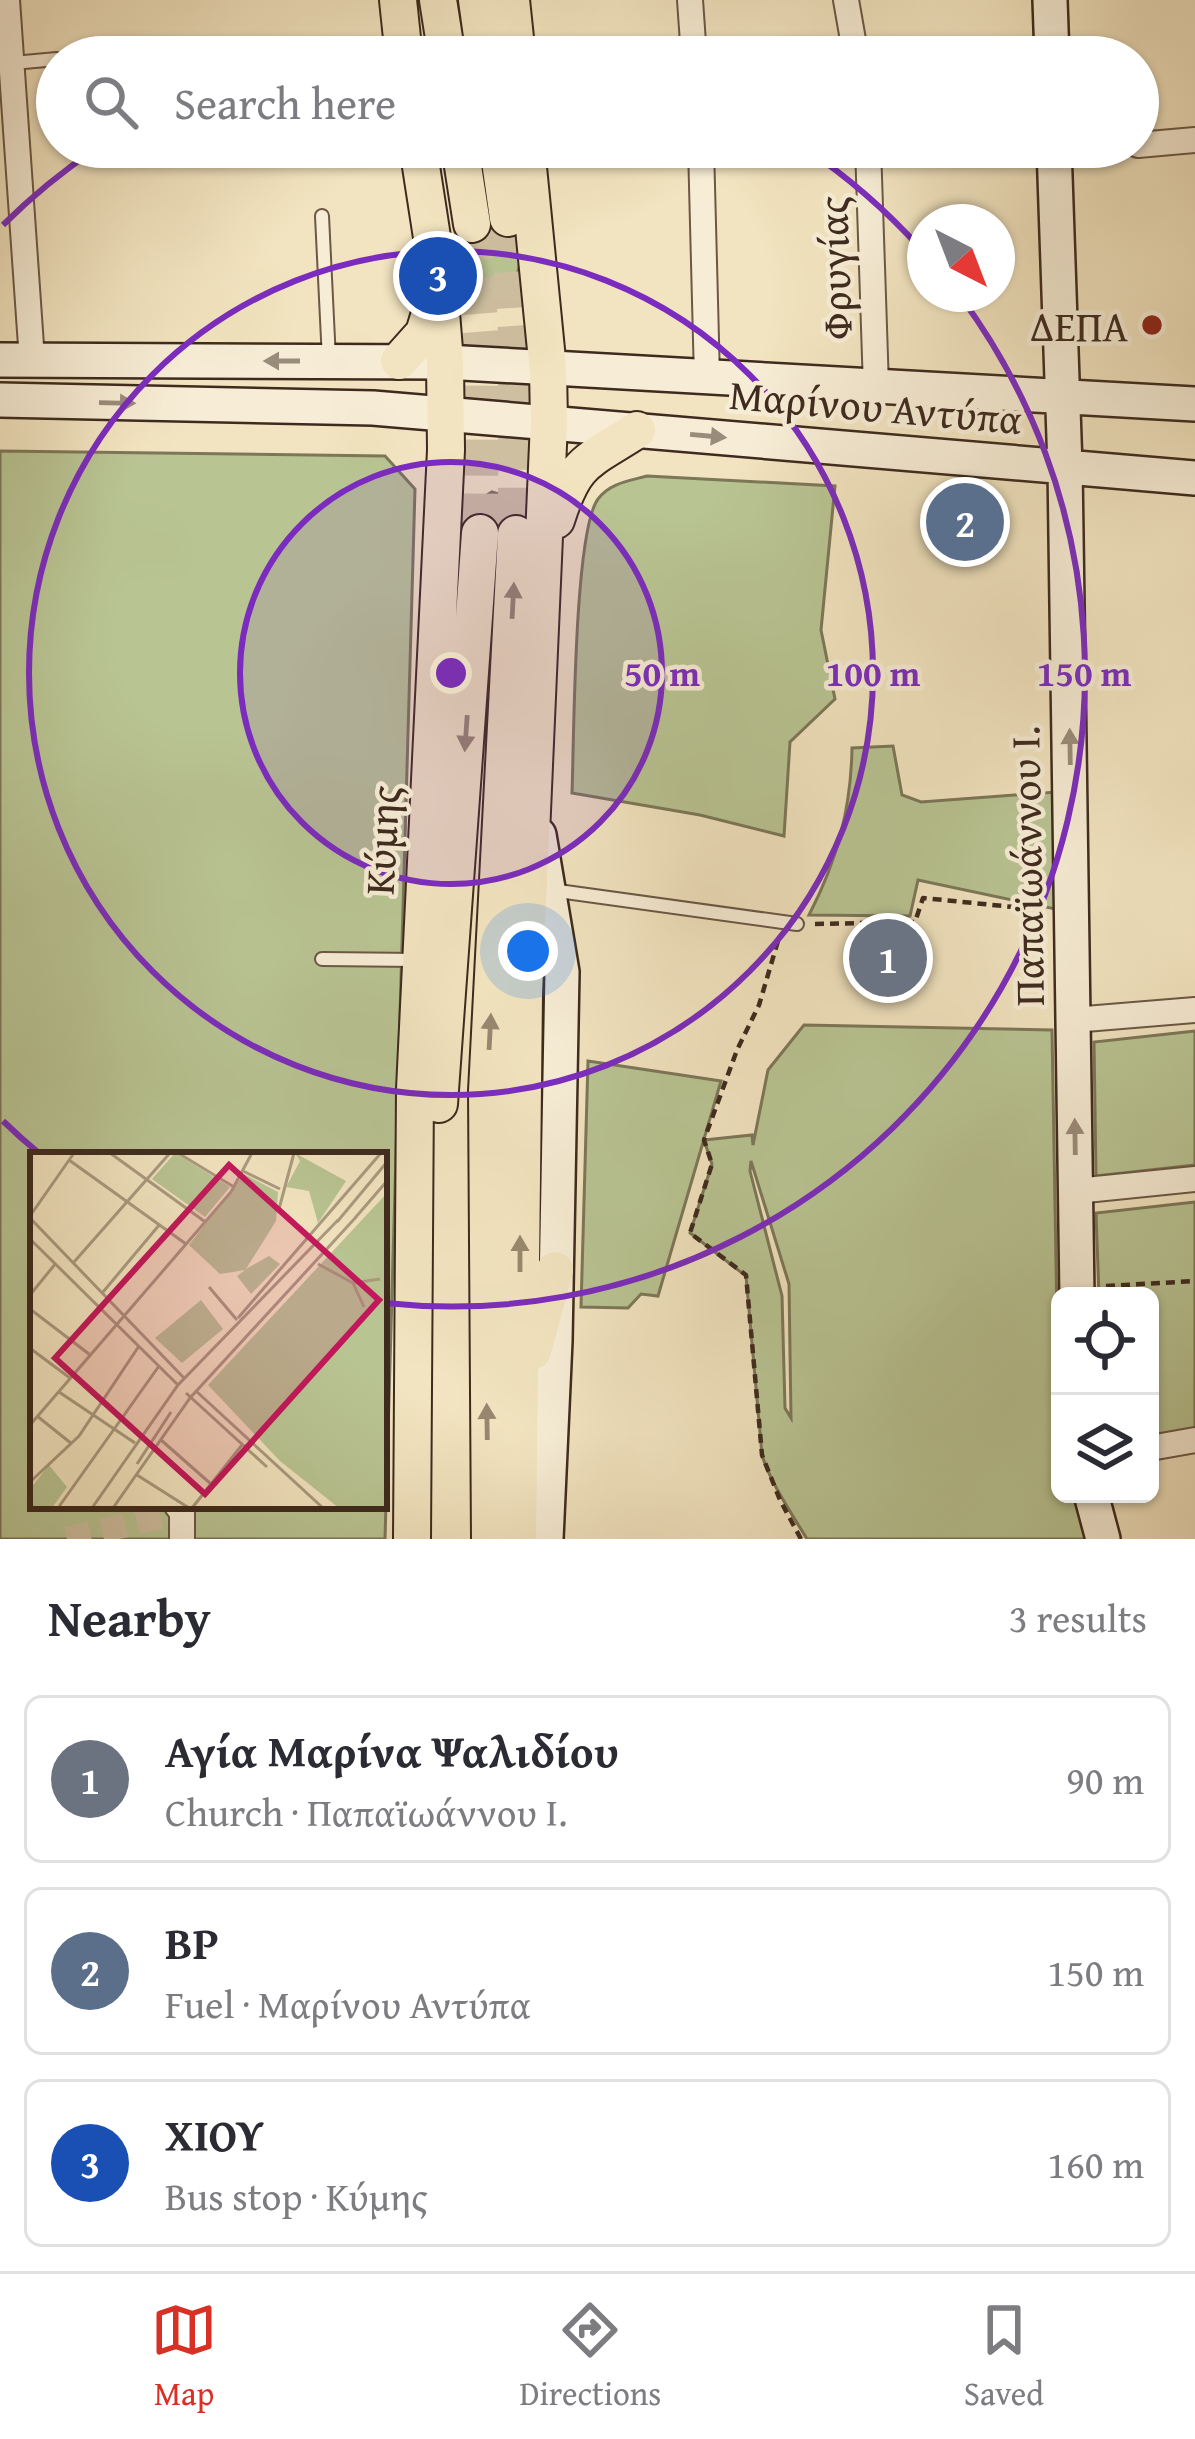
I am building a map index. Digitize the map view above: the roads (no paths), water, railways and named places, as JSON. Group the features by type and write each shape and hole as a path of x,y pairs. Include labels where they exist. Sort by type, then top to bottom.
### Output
{"main road":[{"path":"398,0 402,36"},
{"path":"438,0 443,36"},
{"path":"477,0 482,36"},
{"path":"512,0 515,36"},
{"name":"Κύμης","path":"412,1539 400,1458 446,450 438,276 421,168"},
{"path":"469,168 490,221 496,168"},
{"path":"518,1539 524,994 549,422 528,168"},
{"path":"399,361 424,333 438,276"},
{"path":"544,558 568,481 579,467 637,430"},
{"name":"Κύμης","path":"434,1539 439,1091 498,533 487,1090 490,1539"},
{"path":"519,1400 555,1270"}],"street":[{"path":"7,0 13,63 16,360"},
{"path":"690,0 693,36"},
{"path":"846,0 852,36"},
{"path":"1050,0 1051,36"},
{"path":"1159,143 1195,140"},
{"path":"701,168 706,378"},
{"name":"Φρυγίας","path":"869,168 876,387"},
{"name":"Παπαϊωάννου Ι.","path":"1055,168 1065,467 1077,1287"},
{"name":"Μαρίνου Αντύπα","path":"16,360 445,362 1195,404"},
{"name":"Μαρίνου Αντύπα","path":"0,400 373,408 1195,478"},
{"path":"534,808 562,972 545,1539"},
{"path":"1073,1020 1195,1010"},
{"path":"1076,1191 1195,1179"},
{"path":"1159,1446 1195,1440"},
{"path":"1093,1503 1103,1539"},
{"path":"182,1539 188,1509"}],"lane":[{"path":"13,63 36,61"},
{"path":"322,216 329,361"},
{"path":"550,890 791,923"},
{"path":"322,959 420,961"}],"tunnel":[{"path":"508,218 516,332 516,534"},
{"path":"472,224 481,334 480,533"},
{"path":"67,1539 182,1512"}],"place":[{"name":"ΧΙΟΥ","path":"438,276"},
{"name":"ΔΕΠΑ","path":"1152,325"},
{"name":"BP","path":"965,522"},
{"name":"Αγία Μαρίνα Ψαλιδίου","path":"888,958"}]}
